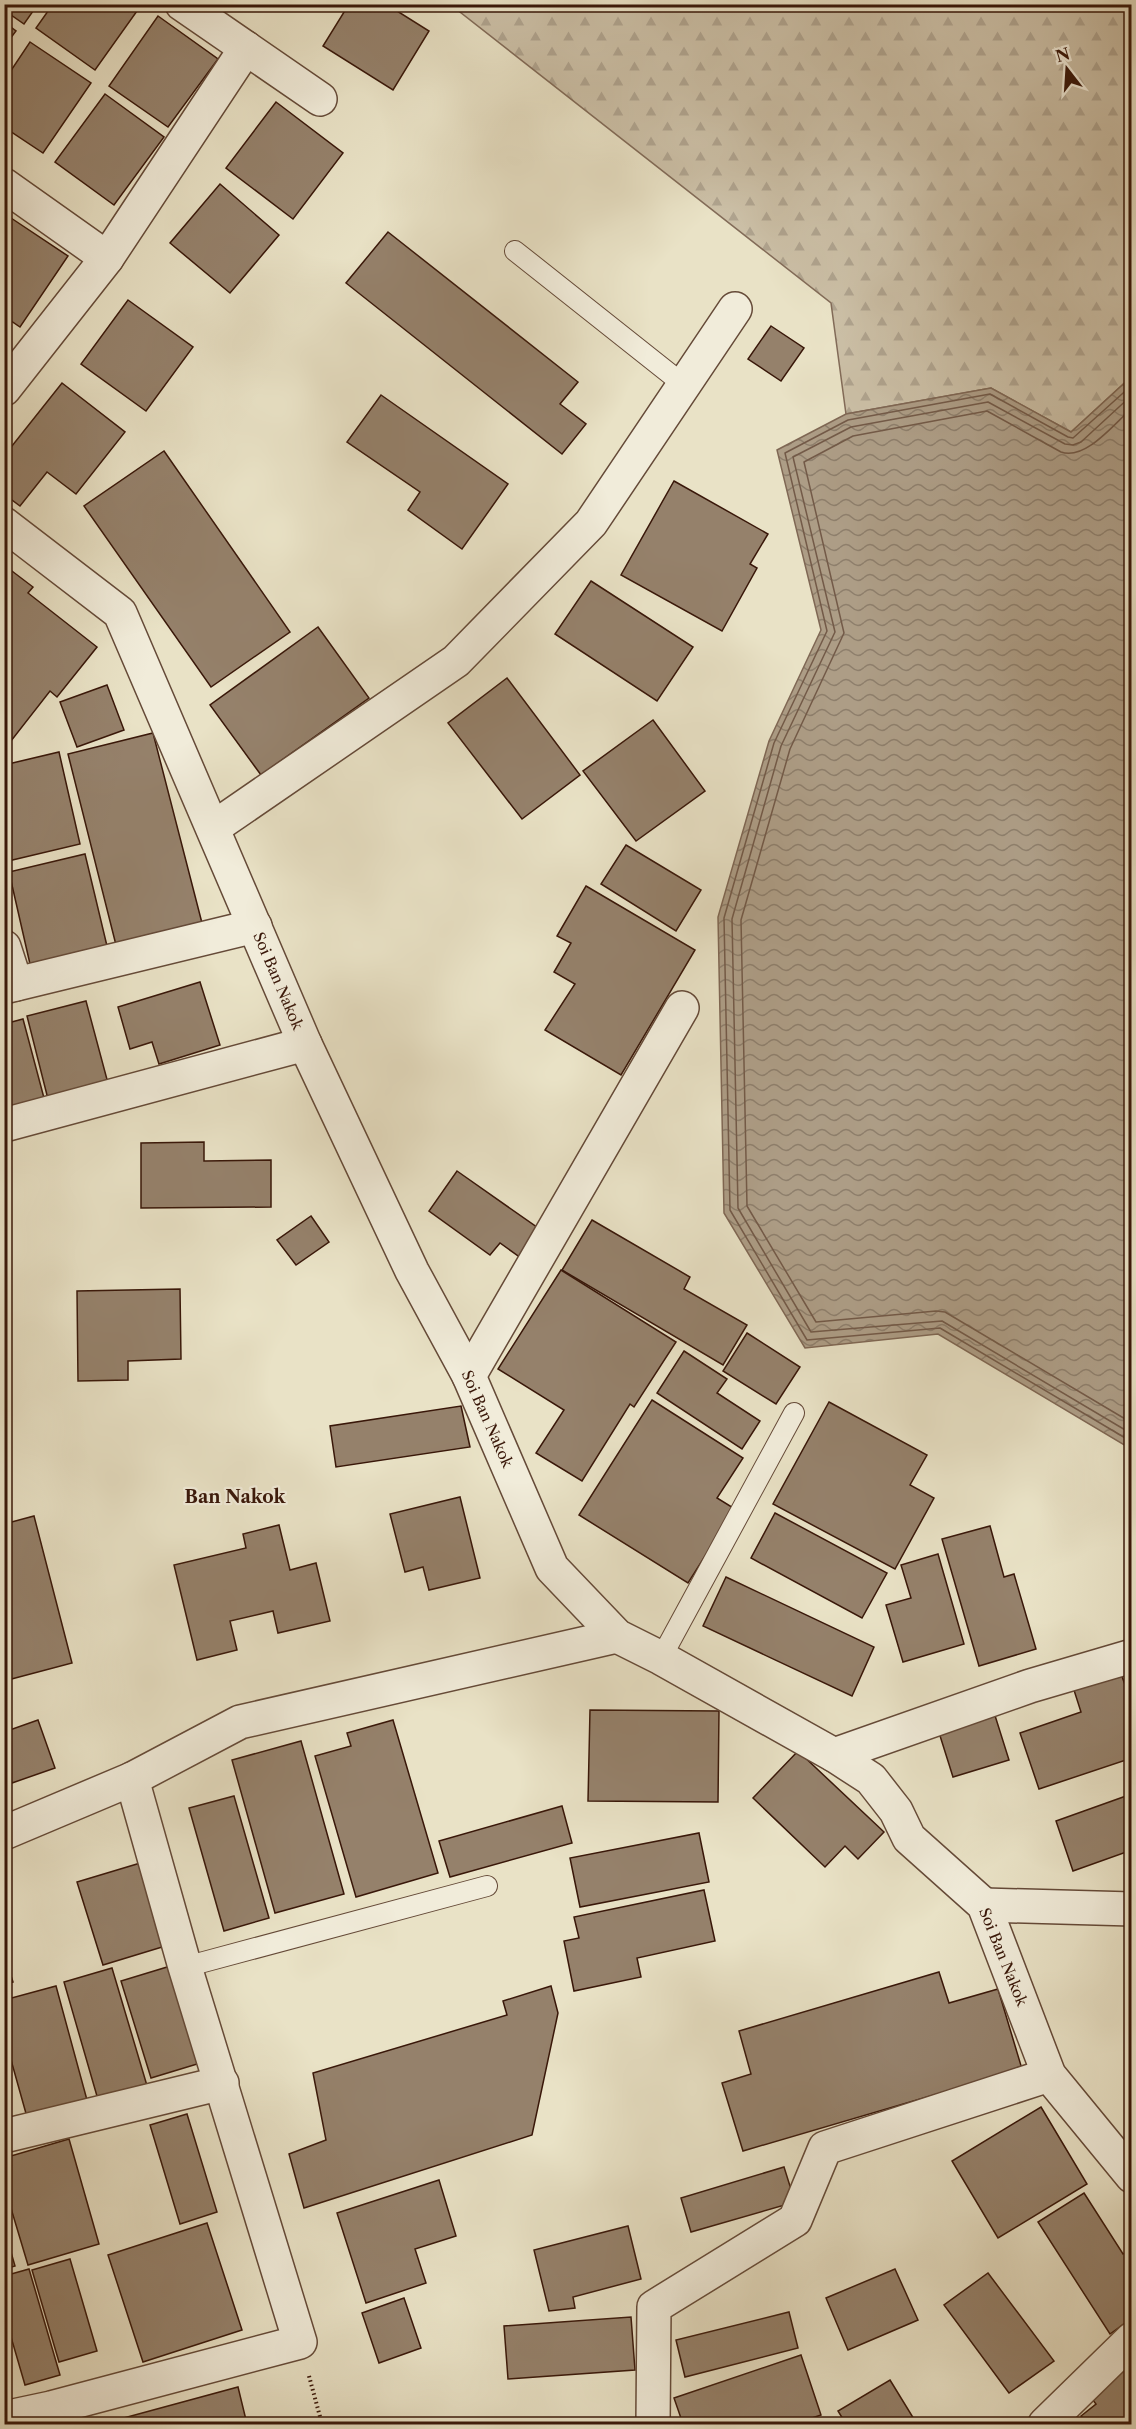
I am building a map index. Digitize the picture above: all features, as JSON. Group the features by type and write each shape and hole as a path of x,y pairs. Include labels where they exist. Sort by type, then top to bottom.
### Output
{"street":[{"path":"182,4 320,99"},
{"path":"4,389 107,258 246,48"},
{"path":"4,184 107,258"},
{"path":"213,828 456,661 591,523 735,309"},
{"name":"Soi Ban Nakok","path":"4,524 120,614 305,1044 412,1271 470,1376 552,1568 617,1636 661,1658 834,1755 871,1779 896,1811 909,1838 984,1905 1049,2075 1131,2176"},
{"path":"4,947 10,986 255,926"},
{"path":"470,1376 682,1008"},
{"path":"4,1125 305,1044"},
{"path":"4,1833 132,1779 240,1722 617,1636"},
{"path":"834,1755 1030,1686 1131,1656"},
{"path":"4,2418 300,2342 185,1967 132,1779"},
{"path":"984,1905 1131,1909"},
{"path":"653,2424 654,2307 795,2220 825,2148 1049,2075"},
{"path":"4,2136 222,2083"},
{"path":"1045,2424 1131,2339"}],"lane":[{"path":"515,251 684,385"},
{"path":"661,1658 794,1413"},
{"path":"185,1967 487,1886"}],"path":[{"path":"300,2342 322,2424"}],"green space":[{"path":"451,5 1131,5 1131,377 1071,432 991,388 846,414 831,303"}],"water":[{"path":"1131,377 1131,1449 938,1334 805,1348 724,1213 718,917 769,741 821,630 777,450 846,414 991,388 1071,432"}],"building":[{"path":"4,4 38,4 24,24 4,10"},
{"path":"53,4 142,4 95,70 36,28"},
{"path":"349,4 386,4 429,31 393,90 323,46"},
{"path":"158,16 218,59 168,127 109,86"},
{"path":"4,22 16,31 4,47"},
{"path":"30,42 91,83 43,153 4,127 4,81"},
{"path":"105,94 164,137 114,205 55,162"},
{"path":"276,102 343,153 293,219 226,168"},
{"path":"220,184 279,235 230,293 170,243"},
{"path":"8,216 68,256 20,327 4,316 4,220"},
{"path":"388,232 578,382 560,404 586,424 562,454 346,283"},
{"path":"128,300 193,347 146,411 81,364"},
{"path":"771,326 804,348 781,381 748,359"},
{"path":"62,383 125,432 76,494 47,472 20,506 4,494 4,456"},
{"path":"381,395 508,484 462,549 408,510 420,492 347,442"},
{"path":"164,451 290,632 211,687 84,506"},
{"path":"674,481 768,534 750,564 757,568 722,631 621,575"},
{"path":"4,565 33,587 28,593 97,647 57,697 50,691 11,741 4,735"},
{"path":"591,581 693,647 657,701 555,634"},
{"path":"318,627 369,698 261,775 210,705"},
{"path":"507,678 580,775 522,819 448,723"},
{"path":"107,685 124,730 77,747 60,702"},
{"path":"653,720 705,791 636,841 583,771"},
{"path":"153,733 202,923 116,945 68,754"},
{"path":"59,752 80,844 4,862 4,765"},
{"path":"626,845 701,890 676,931 601,884"},
{"path":"85,854 107,946 30,964 9,872"},
{"path":"586,886 695,950 621,1075 545,1030 575,984 554,972 571,943 557,936"},
{"path":"200,982 220,1045 159,1064 152,1042 130,1049 118,1007"},
{"path":"86,1001 109,1087 49,1103 27,1016"},
{"path":"23,1019 44,1098 4,1108 4,1024"},
{"path":"204,1142 204,1161 271,1160 271,1207 141,1208 141,1143"},
{"path":"457,1171 541,1230 521,1258 500,1243 490,1255 429,1211"},
{"path":"311,1216 329,1242 296,1265 277,1240"},
{"path":"592,1220 690,1277 684,1289 747,1325 723,1365 562,1270"},
{"path":"561,1270 676,1342 634,1407 630,1404 582,1481 536,1453 564,1410 498,1369"},
{"path":"180,1289 181,1359 128,1361 128,1380 78,1381 77,1291"},
{"path":"747,1333 800,1367 776,1404 723,1371"},
{"path":"684,1351 727,1379 717,1393 760,1421 742,1449 657,1393"},
{"path":"652,1400 743,1458 717,1498 735,1509 688,1583 579,1515"},
{"path":"829,1402 927,1455 910,1485 934,1498 895,1569 773,1504"},
{"path":"461,1406 470,1447 336,1467 330,1426"},
{"path":"460,1497 480,1578 429,1590 423,1567 405,1572 390,1514"},
{"path":"775,1513 887,1573 862,1618 751,1558"},
{"path":"34,1516 72,1663 4,1681 4,1524"},
{"path":"279,1525 290,1570 316,1563 330,1621 278,1633 273,1611 230,1621 237,1650 197,1660 174,1565 246,1548 243,1534"},
{"path":"990,1526 1004,1577 1014,1574 1036,1649 979,1666 942,1539"},
{"path":"938,1554 964,1644 903,1662 886,1605 911,1598 901,1565"},
{"path":"726,1577 874,1647 852,1696 703,1626"},
{"path":"1120,1671 1132,1704 1132,1758 1039,1789 1020,1733 1081,1712 1073,1687"},
{"path":"992,1706 1009,1760 953,1777 936,1723"},
{"path":"590,1710 719,1711 718,1802 588,1801"},
{"path":"38,1720 55,1768 12,1783 4,1760 4,1732"},
{"path":"393,1720 438,1873 356,1897 315,1756 351,1746 347,1733"},
{"path":"301,1741 344,1894 275,1913 232,1760"},
{"path":"798,1751 884,1832 858,1859 845,1846 825,1867 753,1798"},
{"path":"234,1796 269,1918 224,1931 189,1808"},
{"path":"1126,1796 1132,1811 1132,1850 1073,1871 1056,1821"},
{"path":"562,1806 572,1843 450,1877 439,1841"},
{"path":"699,1833 709,1882 580,1907 570,1858"},
{"path":"147,1861 172,1944 103,1965 77,1882"},
{"path":"704,1890 715,1941 637,1958 641,1977 574,1991 564,1941 579,1938 574,1917"},
{"path":"4,1954 13,1982 4,1985"},
{"path":"177,1964 207,2061 151,2078 121,1981"},
{"path":"112,1968 148,2089 99,2103 64,1982"},
{"path":"939,1972 949,2003 998,1989 1022,2069 743,2151 722,2083 751,2074 739,2031"},
{"path":"56,1986 87,2100 27,2117 4,2035 4,2000"},
{"path":"551,1986 558,2013 532,2135 304,2208 289,2154 326,2140 313,2073 507,2015 503,2001"},
{"path":"1041,2107 1087,2184 998,2238 952,2161"},
{"path":"187,2114 217,2212 180,2224 150,2125"},
{"path":"1132,2114 1132,2143 1125,2116"},
{"path":"69,2139 99,2244 28,2265 4,2185 4,2158"},
{"path":"784,2167 795,2202 691,2232 681,2198"},
{"path":"439,2180 456,2236 415,2249 426,2283 366,2303 337,2213"},
{"path":"1084,2193 1123,2254 1132,2248 1132,2318 1110,2334 1038,2222"},
{"path":"207,2223 242,2330 143,2362 108,2255"},
{"path":"628,2226 641,2279 573,2297 575,2308 549,2311 534,2250"},
{"path":"4,2228 15,2266 4,2269"},
{"path":"70,2259 97,2351 59,2362 32,2270"},
{"path":"29,2269 60,2375 25,2385 4,2313 4,2276"},
{"path":"895,2269 918,2320 848,2350 826,2298"},
{"path":"988,2273 1054,2361 1009,2393 944,2305"},
{"path":"404,2298 421,2348 379,2363 362,2313"},
{"path":"789,2312 798,2348 685,2377 676,2340"},
{"path":"631,2317 635,2370 508,2379 504,2326"},
{"path":"4,2339 10,2357 4,2358"},
{"path":"801,2355 821,2415 794,2424 683,2424 674,2398"},
{"path":"1132,2356 1132,2424 1088,2424 1081,2416 1096,2404 1086,2391"},
{"path":"890,2380 917,2424 846,2424 838,2411"},
{"path":"238,2387 247,2424 122,2424 120,2419"}],"district":[{"name":"Ban Nakok","path":"235,1497"}]}
